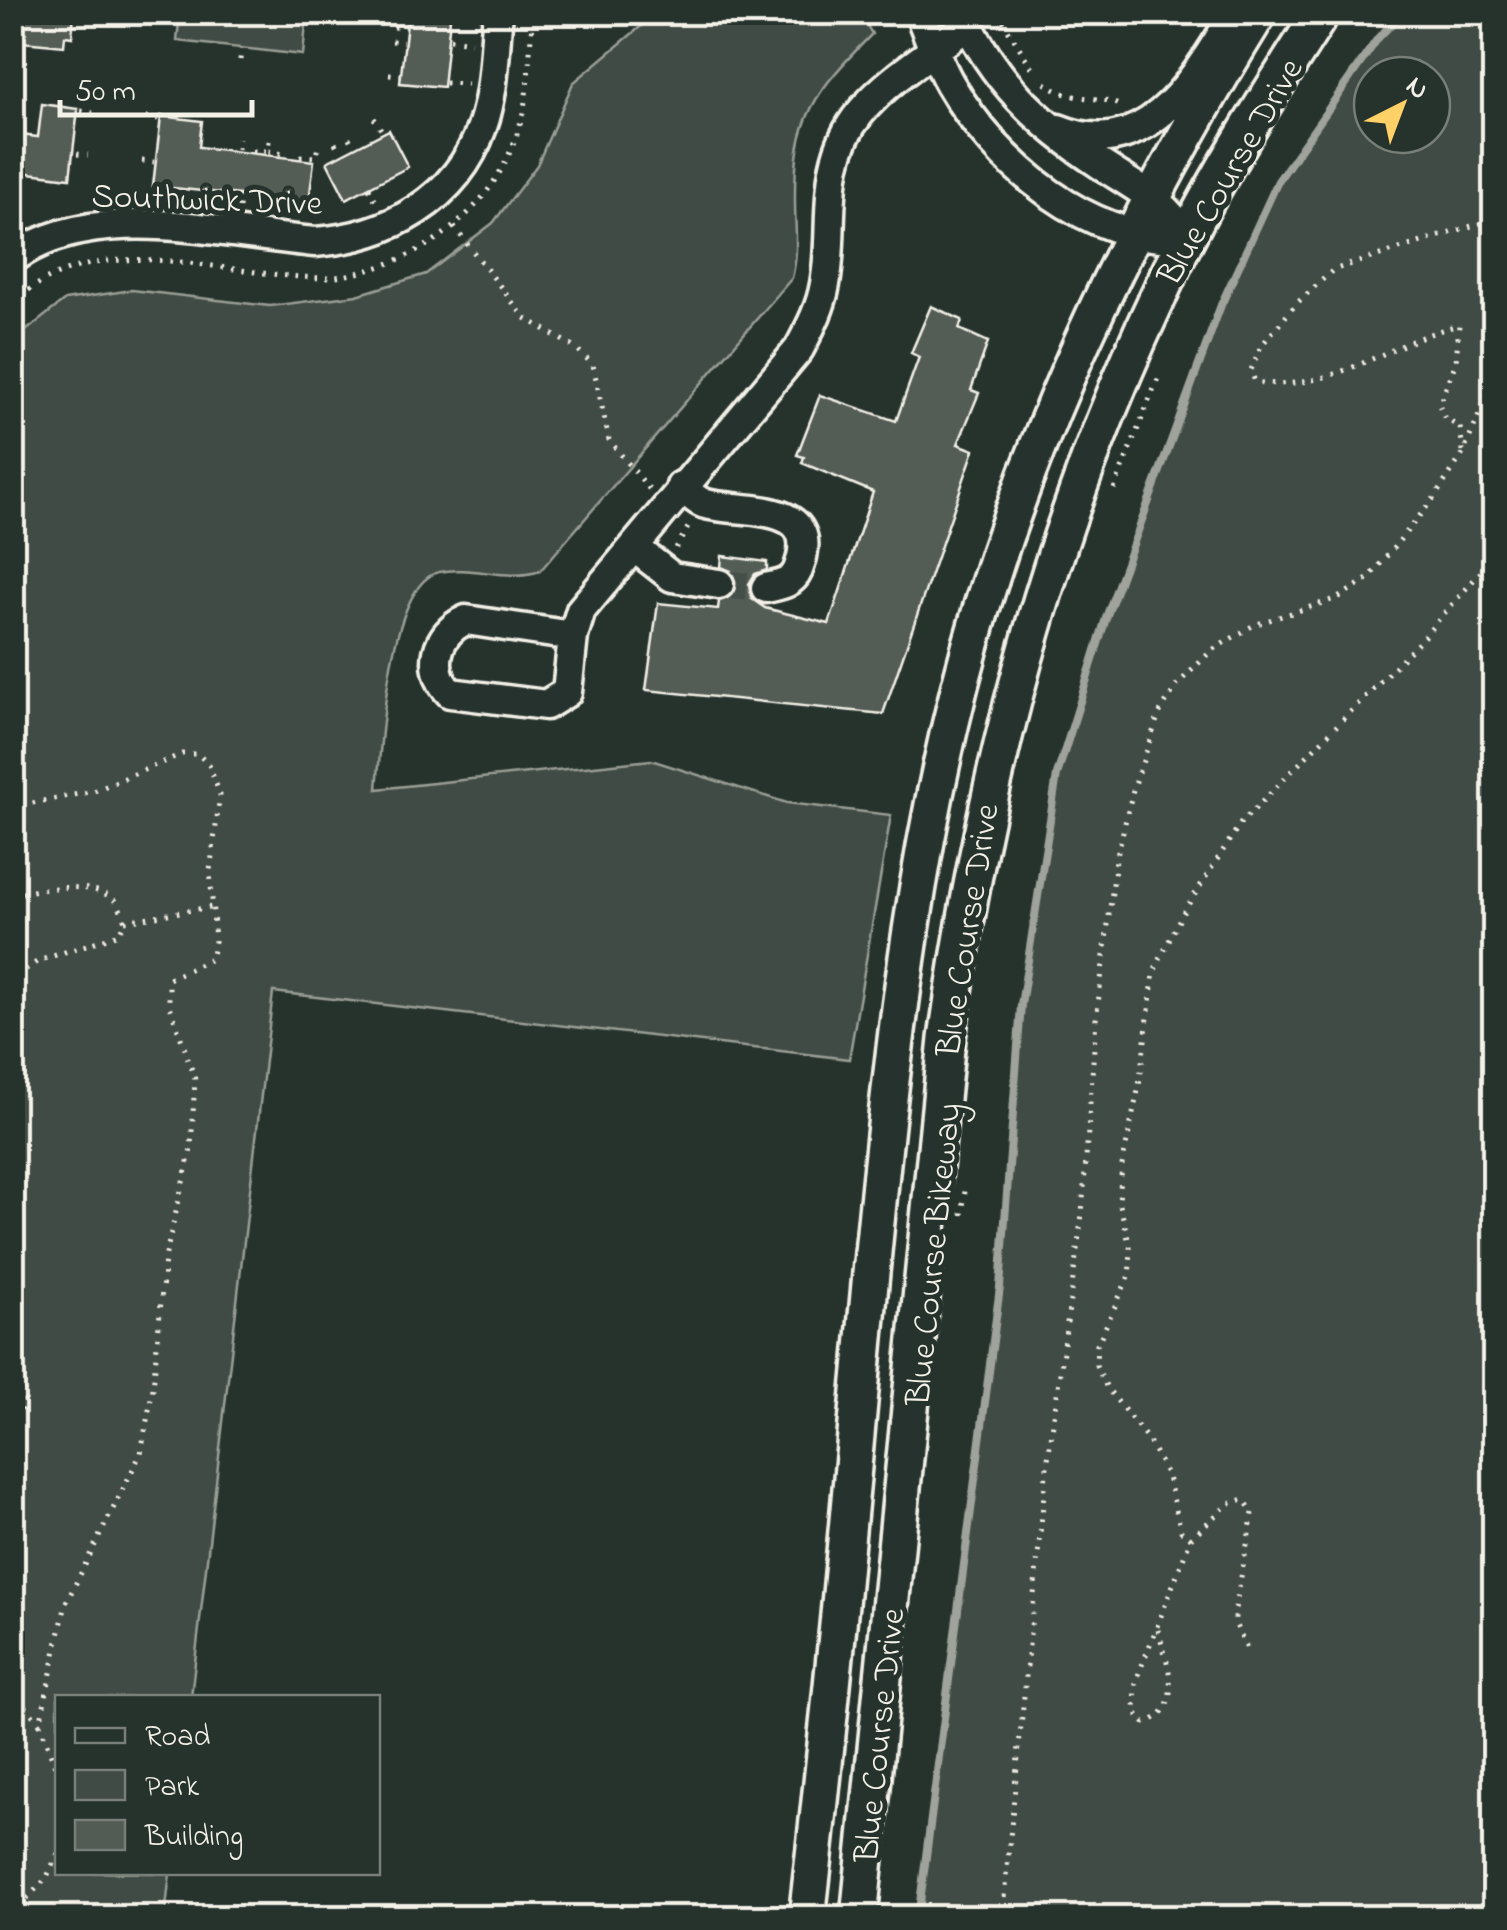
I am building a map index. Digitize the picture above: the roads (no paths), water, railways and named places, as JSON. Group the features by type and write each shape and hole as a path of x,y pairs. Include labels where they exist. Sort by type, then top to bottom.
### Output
{"main road":[{"name":"Blue Course Drive","path":"807,1918 902,968 926,829 1006,528 1054,404 1131,236 1259,12"},
{"name":"Blue Course Drive","path":"859,1918 945,1058 970,882 1015,680 1042,592 1122,374 1187,238 1250,124 1322,12"}],"street":[{"name":"Southwick Drive","path":"12,260 52,236 108,225 315,242 347,239 382,229 418,210 445,188 466,161 489,100 498,12"},
{"path":"919,12 947,80 968,112 1012,163 1068,203 1131,236 1187,238"},
{"path":"1038,121 1068,133 1098,138 1126,134 1158,120 1180,98 1236,12"},
{"path":"573,636 466,620 451,626 441,642 436,669 440,683 450,693 546,705 567,692 573,636 581,610 799,349 817,314 826,282 830,181 844,136 878,93 936,50 965,19 1006,87 1038,121 1170,211 1187,238"},
{"path":"674,497 703,504 770,510 788,517 798,531 802,553 796,574 786,584 766,588"},
{"path":"635,548 672,577 720,584"}],"waterway":[{"path":"918,1918 1000,1287 1021,1005 1057,775 1107,615 1221,305 1278,181 1378,38 1403,12"}],"tunnel":[{"path":"719,584 766,588"}]}
